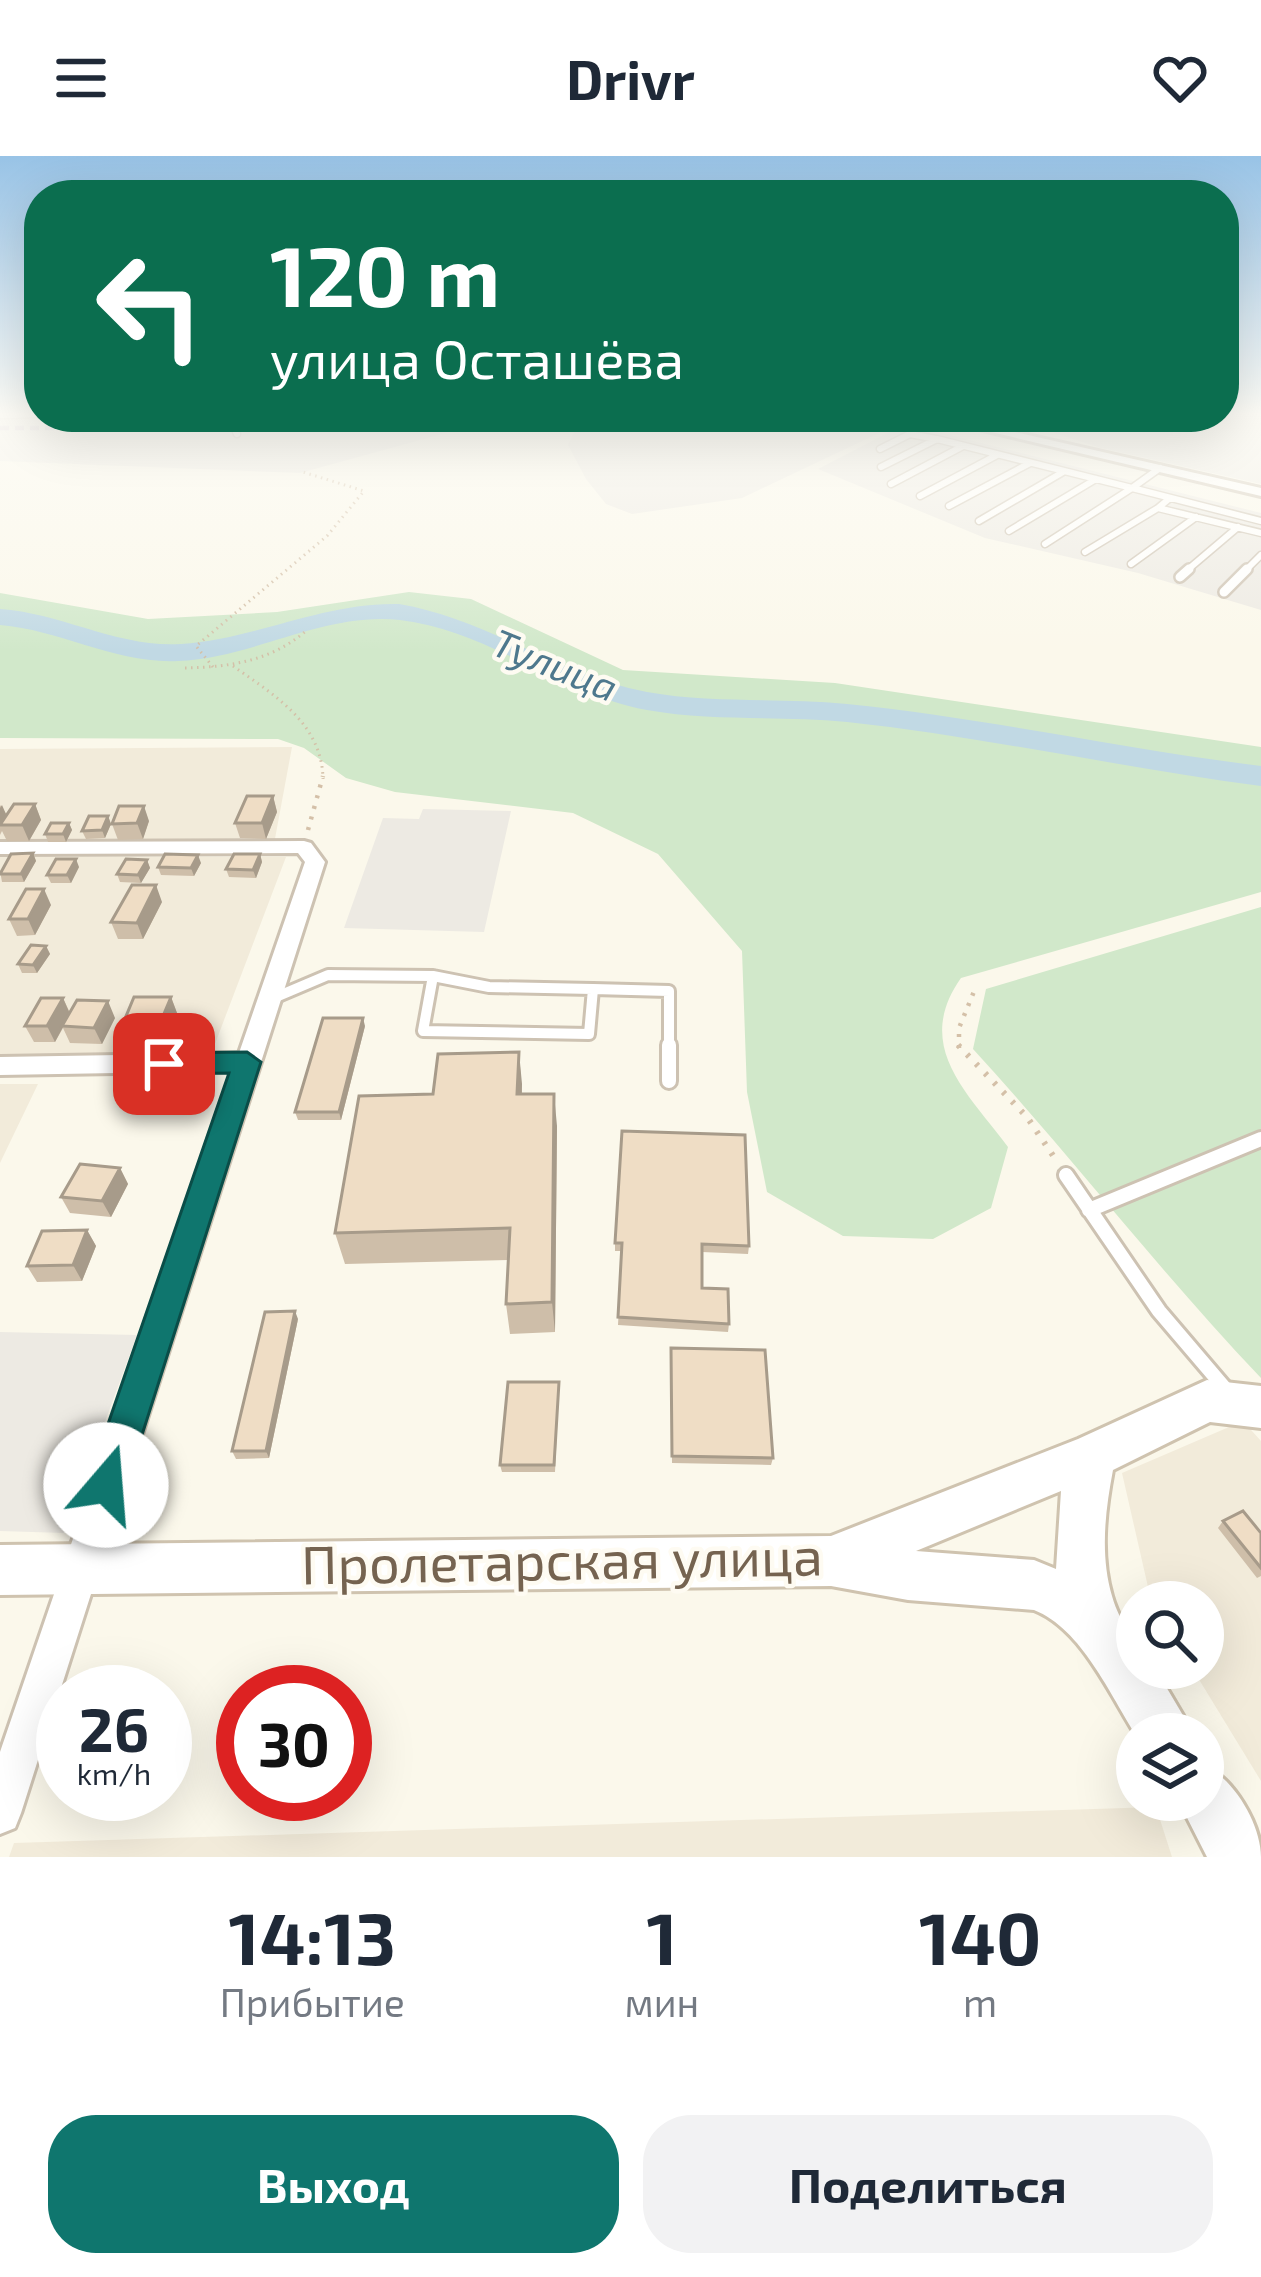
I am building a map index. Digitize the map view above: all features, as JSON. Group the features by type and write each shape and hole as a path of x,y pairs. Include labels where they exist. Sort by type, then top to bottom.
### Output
{"street":[{"path":"0,848 304,847 315,862 0,1814"},
{"path":"0,1066 247,1062"},
{"name":"Пролетарская улица","path":"0,1570 831,1561 1092,1456 1207,1401 1249,1404"},
{"path":"1092,1456 1079,1516 1079,1569 1102,1636"},
{"path":"831,1561 908,1575 1034,1585 1070,1599 1102,1636 1153,1713"},
{"path":"1219,1821 1239,1857"}],"lane":[{"path":"920,496 927,492"},
{"path":"950,506 976,492"},
{"path":"979,521 1028,492"},
{"path":"1009,531 1074,492"},
{"path":"1045,544 1125,492"},
{"path":"1149,492 1261,521"},
{"path":"1084,552 1170,498"},
{"path":"1158,508 1261,533"},
{"path":"1131,564 1196,517"},
{"path":"1180,577 1238,527"},
{"path":"1224,592 1261,555"},
{"path":"268,1000 328,975 434,975 489,988 668,992 669,1081"},
{"path":"434,975 423,1031 589,1034 593,989"},
{"path":"1089,1210 1261,1139"},
{"path":"1066,1175 1159,1311 1249,1404"}],"path":[{"path":"213,667 201,658 196,646 327,536 363,492"},
{"path":"185,668 233,666 282,648 307,630"},
{"path":"233,666 288,706 316,742 323,772 304,847"},
{"path":"975,989 959,1028 958,1047 1027,1117 1066,1175"}],"shaded area":[{"path":"597,492 754,492 632,514 606,504"},
{"path":"875,492 1179,492 1261,513 1261,610 1138,573 985,538"},
{"path":"292,747 274,844 0,844 0,749"},
{"path":"423,809 511,811 484,932 344,928 383,818 419,819"},
{"path":"0,857 286,857 210,1057 0,1058"},
{"path":"0,1084 38,1084 0,1163"},
{"path":"0,1332 137,1335 64,1533 0,1531"},
{"path":"1243,1421 1261,1441 1261,1781 1224,1713 1205,1689 1224,1689 1224,1581 1147,1581 1122,1473"},
{"path":"1116,1808 1116,1821 1160,1821 1172,1857 9,1857 14,1843"}],"green space":[{"path":"409,592 471,599 623,670 835,683 1261,747 1261,892 961,978 942,1025 944,1047 962,1087 1008,1147 991,1208 933,1239 843,1236 767,1192 747,1092 742,951 658,854 573,813 395,792 346,778 304,748 278,739 0,738 0,593 148,619 277,612"},
{"path":"1261,907 1261,1378 973,1049 986,989"}],"building":[{"path":"247,796 273,796 262,823 235,823"},
{"path":"14,804 35,804 22,825 0,825"},
{"path":"119,806 144,806 137,823 112,824"},
{"path":"89,816 108,816 102,830 82,831"},
{"path":"51,823 69,823 63,834 45,834"},
{"path":"33,853 21,874 0,874 11,854"},
{"path":"165,854 198,855 191,868 158,867"},
{"path":"234,854 260,854 253,870 226,869"},
{"path":"56,859 76,859 67,875 47,875"},
{"path":"126,859 147,860 138,875 117,874"},
{"path":"132,885 156,885 137,923 111,922"},
{"path":"26,889 44,889 28,919 9,919"},
{"path":"31,945 46,946 33,965 18,964"},
{"path":"134,997 171,997 161,1021 124,1021"},
{"path":"41,998 63,998 47,1026 25,1026"},
{"path":"77,1000 108,1001 94,1028 62,1026"},
{"path":"323,1018 363,1018 339,1112 295,1112"},
{"path":"519,1052 517,1094 554,1094 552,1302 506,1304 510,1228 335,1233 359,1096 433,1094 438,1054"},
{"path":"622,1131 745,1135 749,1246 702,1244 702,1288 728,1289 729,1324 618,1317 622,1243 615,1243"},
{"path":"80,1164 120,1168 102,1201 61,1197"},
{"path":"87,1230 73,1265 27,1266 42,1231"},
{"path":"295,1311 266,1451 232,1451 265,1312"},
{"path":"671,1348 765,1350 773,1458 672,1456"},
{"path":"508,1382 559,1382 554,1465 500,1465"},
{"path":"1243,1511 1261,1533 1261,1568 1223,1521"}],"waterway":[{"name":"Тулица","path":"0,617 45,623 131,648 176,653 232,644 343,615 399,612 457,625 592,686 648,701 847,713 1261,776"}],"route":[{"path":"106,1485 247,1062 164,1064"}]}
